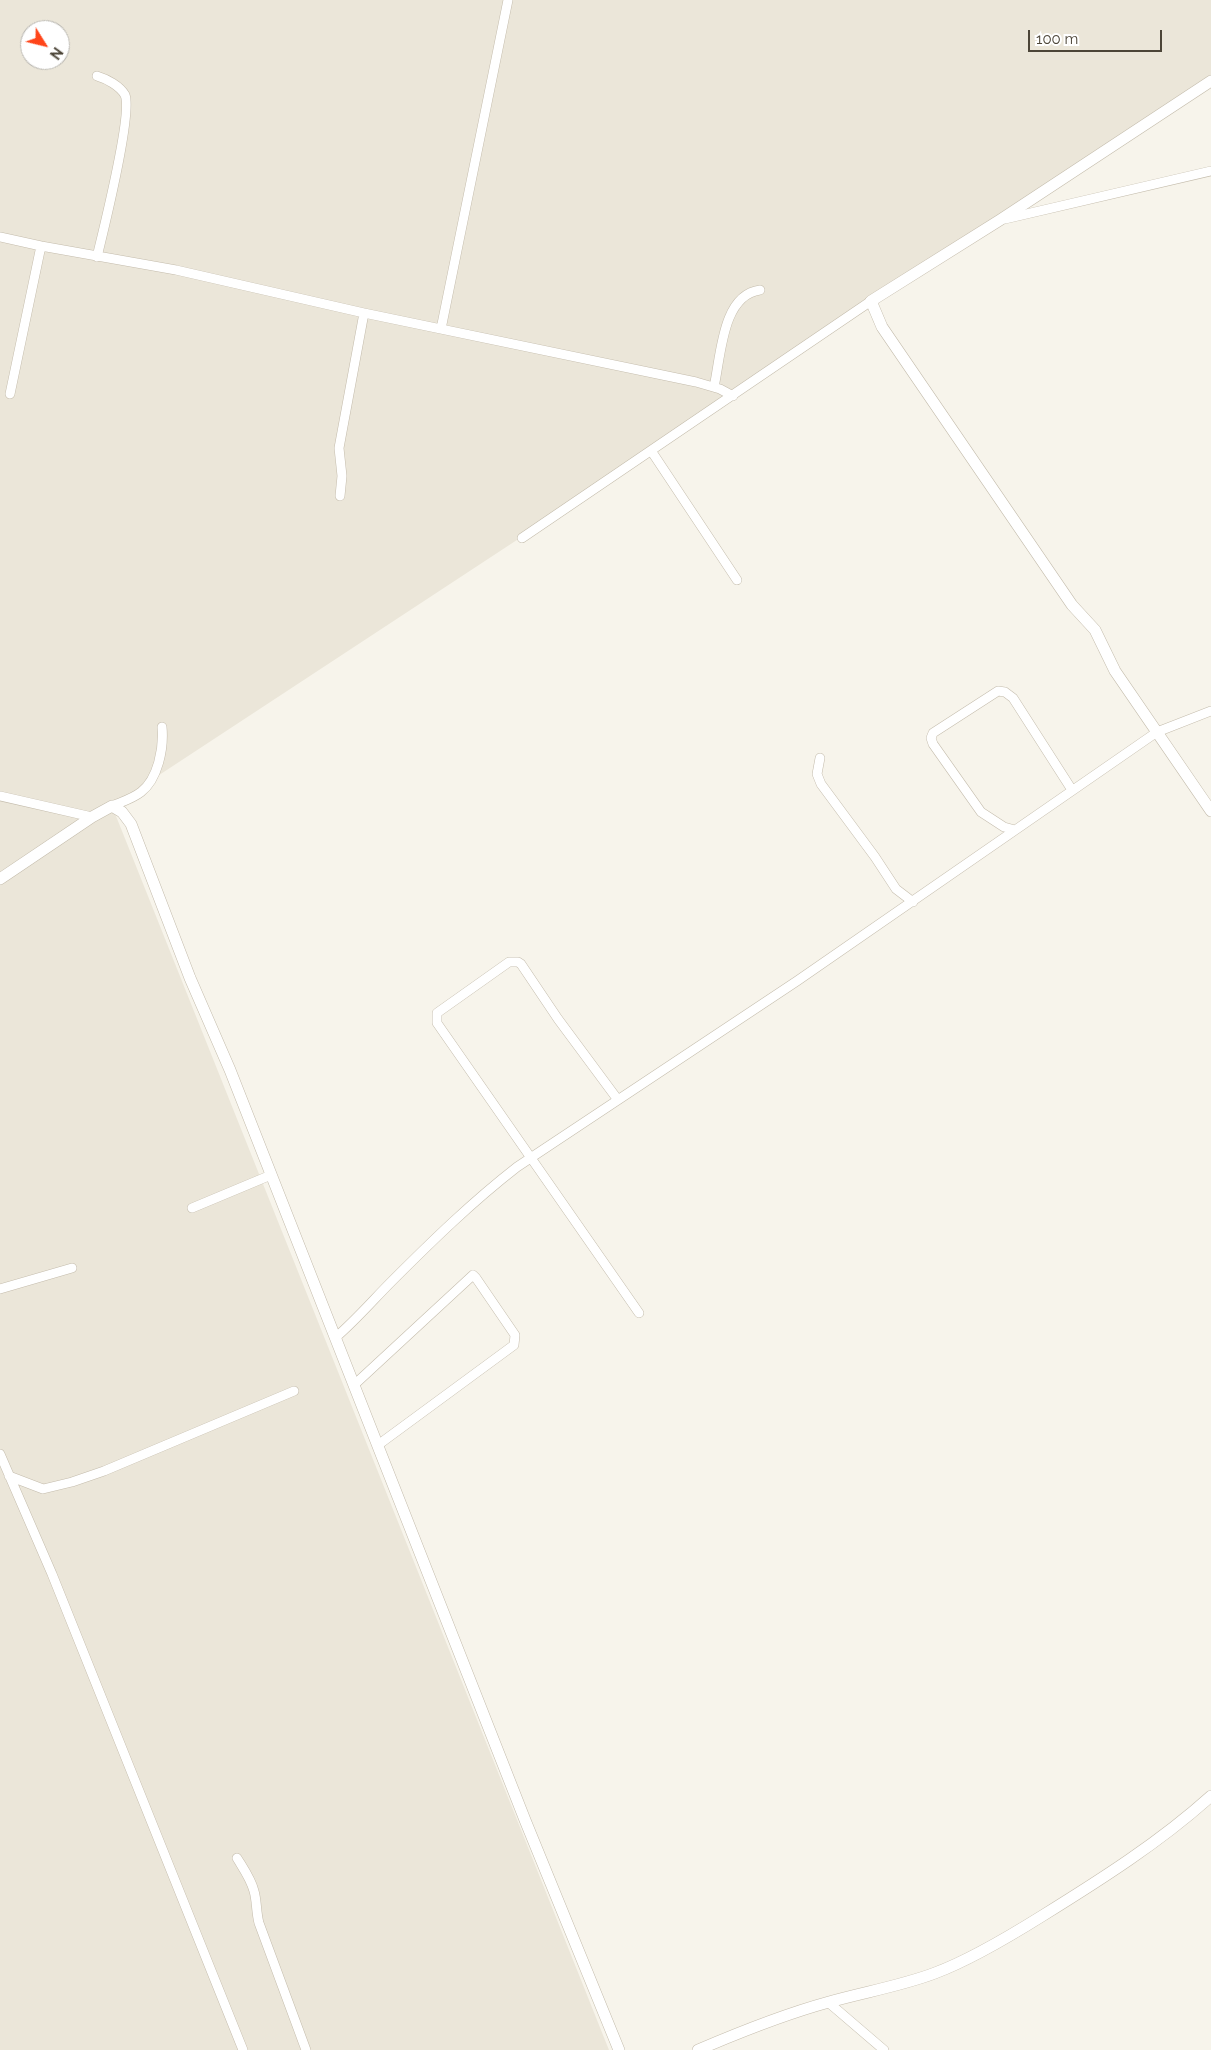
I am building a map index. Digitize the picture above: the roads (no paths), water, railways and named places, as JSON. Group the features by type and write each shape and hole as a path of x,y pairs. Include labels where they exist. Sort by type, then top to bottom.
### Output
{"street":[{"path":"441,329 508,0"},
{"path":"96,257 120,156 126,105 125,96 121,91 106,79 97,76"},
{"path":"522,538 652,452 871,301 1000,220 1211,82"},
{"path":"1000,220 1211,170"},
{"path":"0,237 96,257 176,270 364,313 714,386 733,396"},
{"path":"10,394 41,246"},
{"path":"714,386 732,309 747,293 760,290"},
{"path":"871,301 888,335 1072,605 1095,630 1116,671 1211,812"},
{"path":"340,496 342,476 339,448 364,313"},
{"path":"652,452 737,580"},
{"path":"1015,830 1004,827 981,812 933,744 931,738 933,734 998,691 1005,692 1012,698 1072,790"},
{"path":"335,1338 360,1316 463,1212 489,1189 531,1158 913,902 1157,732 1211,711"},
{"path":"0,879 92,817 138,794 151,782 161,747 162,727"},
{"path":"820,758 817,774 821,784 875,857 896,889 913,902"},
{"path":"0,796 92,817"},
{"path":"112,806 122,812 131,824 190,978 230,1070 525,1820 619,2050"},
{"path":"618,1100 518,962 510,962 437,1013 437,1023 639,1313"},
{"path":"192,1208 271,1175"},
{"path":"0,1289 72,1268"},
{"path":"354,1384 472,1275 515,1335 514,1345 378,1445"},
{"path":"9,1476 43,1489 72,1482 104,1471 294,1391"},
{"path":"0,1454 52,1574 244,2050"},
{"path":"698,2050 828,2002 902,1984 937,1973 1005,1939 1081,1892 1160,1837 1211,1796"},
{"path":"237,1858 253,1886 259,1923 306,2050"},
{"path":"828,2002 884,2050"}]}
